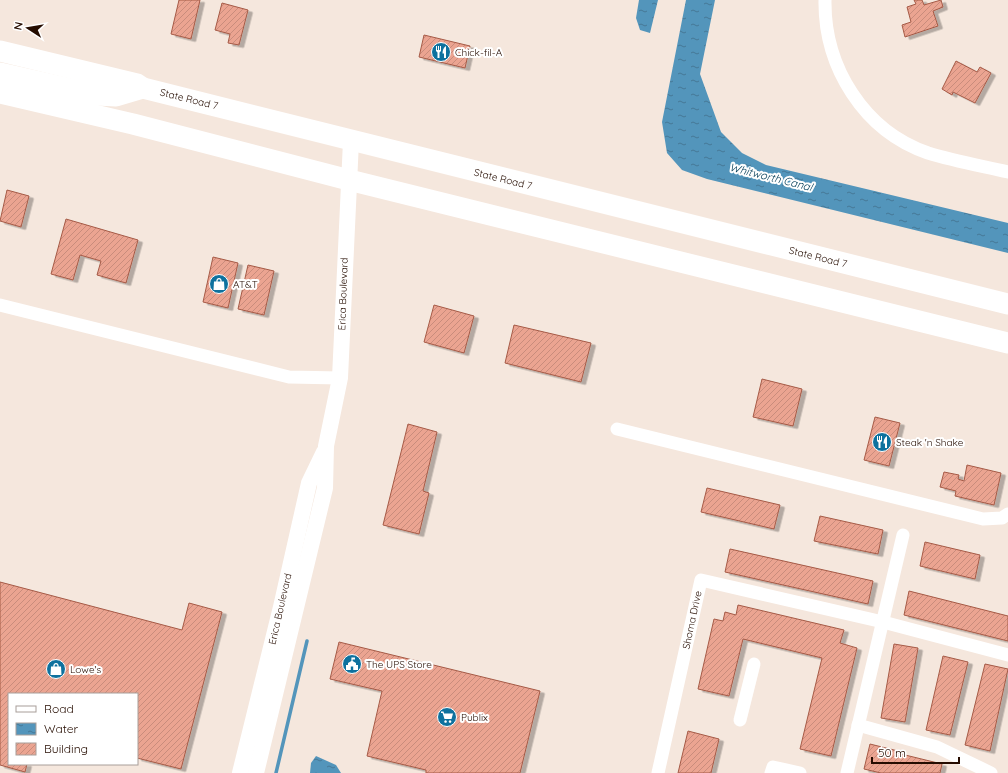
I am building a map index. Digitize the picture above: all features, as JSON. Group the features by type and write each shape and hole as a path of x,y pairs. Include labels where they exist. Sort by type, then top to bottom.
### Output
{"main road":[{"name":"State Road 7","path":"0,51 137,84 143,88 351,141 1008,304"},
{"path":"0,73 97,95 116,96 143,88"},
{"path":"0,93 133,124 349,180 1008,342"}],"street":[{"path":"825,0 829,41 836,64 855,99 876,123 895,136 928,153 1008,172"},
{"name":"Erica Boulevard","path":"256,773 325,488 326,446 340,378 351,141"},
{"path":"0,305 289,377 340,378"},
{"path":"617,429 984,519 1002,518 1008,514"},
{"name":"Erica Boulevard","path":"240,773 281,607 309,483 326,446"},
{"path":"847,773 903,535"},
{"name":"Shoma Drive","path":"658,773 701,580 883,622 1008,654"},
{"path":"740,720 754,664"},
{"path":"858,725 937,747 991,773"},
{"path":"772,773 773,767 800,773"}],"water":[{"path":"639,0 658,0 650,33 640,30 636,18"},
{"name":"Whitworth Canal","path":"686,0 715,0 700,74 721,132 742,153 766,165 1008,223 1008,253 707,179 682,170 667,153 662,122"},
{"path":"316,756 336,765 341,773 310,773 311,763"}],"building":[{"path":"179,0 200,0 191,39 171,34"},
{"path":"914,0 922,0 924,5 941,0 943,7 933,11 938,26 905,37 902,25 911,22 907,7 916,4"},
{"path":"222,3 248,10 239,45 228,43 230,34 215,30"},
{"path":"424,35 470,46 465,68 419,57"},
{"path":"956,61 977,72 980,67 991,73 975,103 953,92 952,95 942,89"},
{"path":"7,190 29,196 21,227 0,221"},
{"path":"66,219 138,240 126,283 97,275 101,261 80,255 73,280 51,274"},
{"path":"213,257 238,263 228,308 203,302"},
{"path":"248,265 274,271 264,315 238,309"},
{"path":"434,305 474,316 464,353 424,342"},
{"path":"514,325 591,343 581,382 505,363"},
{"path":"762,379 802,389 793,426 753,417"},
{"name":"Steak 'n Shake","path":"875,417 900,423 889,466 864,460"},
{"path":"408,424 437,432 423,491 429,493 419,534 383,525"},
{"path":"967,465 1001,473 994,505 955,496 956,491 940,487 944,472 959,475 958,479 964,481"},
{"path":"707,488 780,505 774,529 701,512"},
{"path":"820,516 883,530 878,554 814,541"},
{"path":"925,542 980,555 975,579 920,566"},
{"path":"730,549 873,581 868,604 725,572"},
{"path":"0,582 182,630 189,603 222,612 181,769 138,758 138,693 8,693 8,765 27,765 25,772 0,765"},
{"path":"909,591 1008,616 1008,641 904,615"},
{"path":"738,605 844,630 840,643 857,648 831,756 800,749 822,658 743,639 729,696 698,689 714,619 723,621 725,612 736,615"},
{"path":"339,642 540,691 520,773 426,773 426,770 367,756 382,691 330,679"},
{"path":"894,644 918,648 905,722 881,718"},
{"path":"943,656 968,662 950,735 926,730"},
{"path":"985,664 1008,669 990,751 965,745"},
{"path":"688,731 719,739 711,773 678,773"},
{"path":"870,744 898,751 897,753 942,764 940,773 881,773 864,769"}],"waterway":[{"path":"276,773 307,641"}],"place":[{"name":"Chick-fil-A","path":"441,52"},
{"name":"AT&T","path":"219,284"},
{"name":"Steak 'n Shake","path":"882,442"},
{"name":"The UPS Store","path":"352,664"},
{"name":"Lowe's","path":"56,669"},
{"name":"Publix","path":"447,717"}]}
